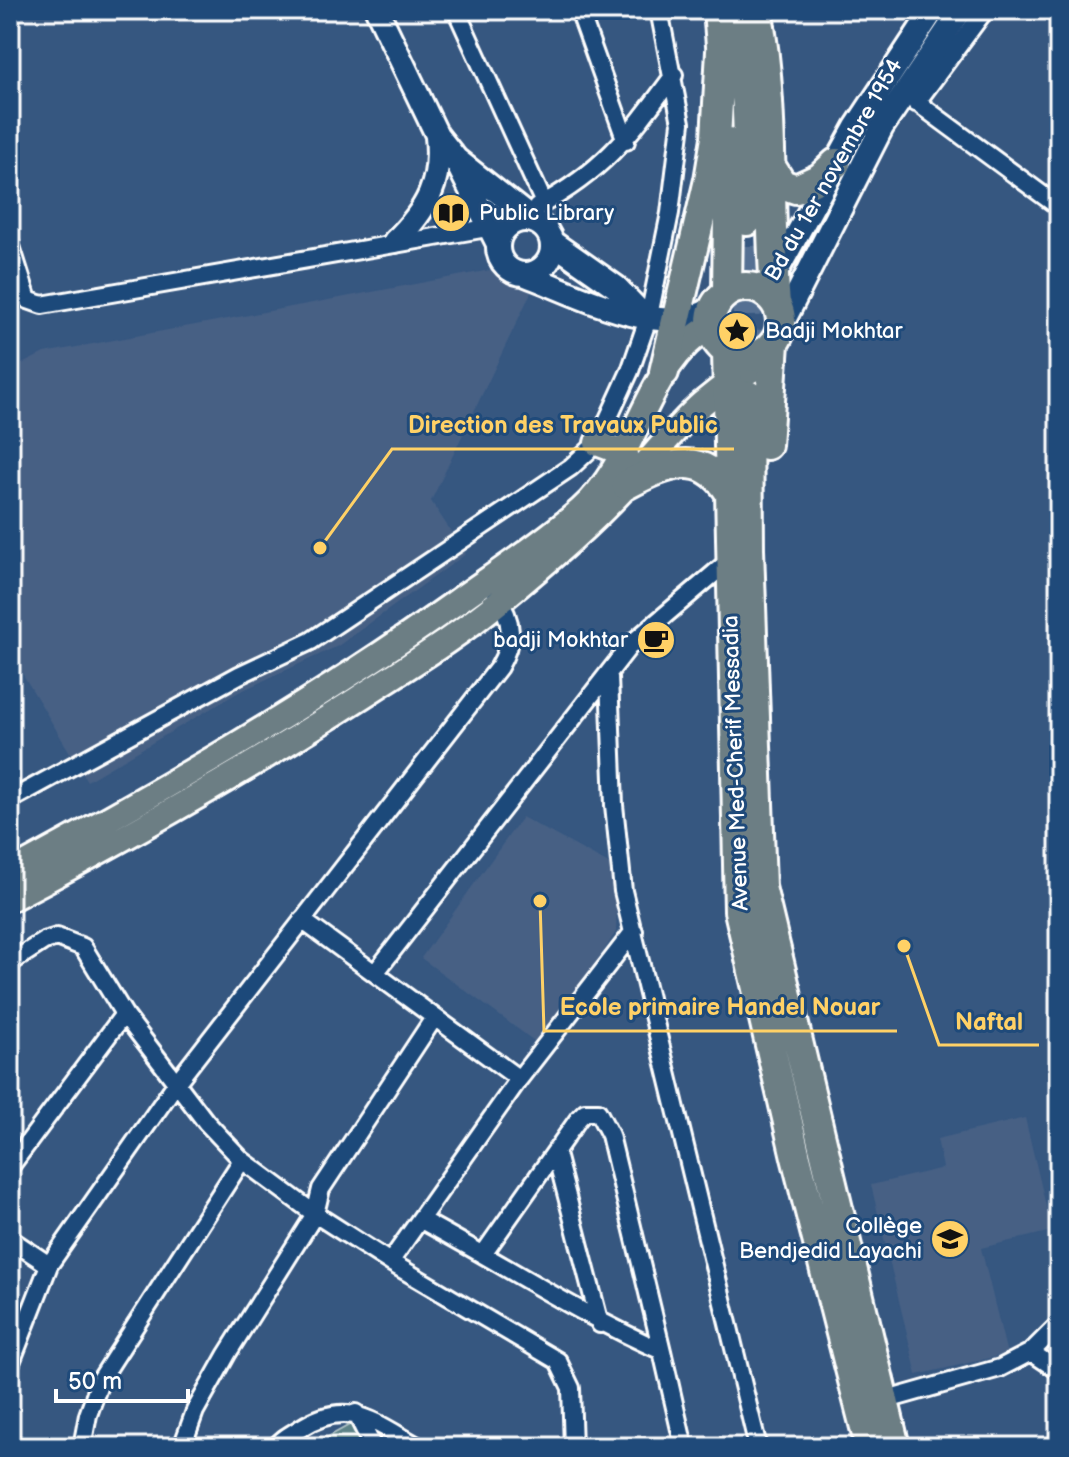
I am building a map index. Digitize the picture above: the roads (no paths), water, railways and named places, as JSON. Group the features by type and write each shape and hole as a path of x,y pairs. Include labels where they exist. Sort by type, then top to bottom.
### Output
{"highway":[{"path":"718,10 729,133 717,308 719,345 727,351 752,356 773,317"},
{"path":"737,10 744,56 749,158 746,246"},
{"path":"757,10 767,80 773,317 766,651 757,730"},
{"path":"664,372 716,138 721,51"},
{"path":"770,165 782,184 796,189 820,178 836,163"},
{"path":"717,308 751,287 773,317"},
{"name":"Avenue Med-Cherif Messadia","path":"727,351 737,388 730,493 730,560 739,911 792,1142 870,1447"},
{"path":"737,388 749,549 757,730"},
{"path":"626,485 655,470 683,463 711,470 730,493"},
{"name":"Avenue Med-Cherif Messadia","path":"757,730 758,862 765,914 895,1447"}],"main road":[{"path":"10,899 156,822 297,738 441,645 493,591 600,492 626,454 664,372 682,346 717,308"},
{"path":"10,873 297,710 493,591 626,485 667,435 737,388 773,317"},
{"path":"597,443 626,454"}],"street":[{"path":"377,10 437,135 456,159 502,262 517,273 621,310 677,322 696,318 717,308"},
{"path":"456,10 534,213 542,226 552,242 616,287 646,315"},
{"path":"579,10 626,141"},
{"path":"10,800 239,675 335,627 560,474 597,443 614,413 646,315 670,213 681,123 659,10"},
{"name":"Bd du 1er novembre 1954","path":"773,317 836,163 933,10"},
{"path":"910,98 961,10"},
{"path":"773,317 863,162 910,98 985,10"},
{"path":"10,243 28,300 42,305 395,241 493,236 585,180 626,141 674,75"},
{"path":"910,98 1059,207"},
{"path":"395,241 415,222 437,180 437,135"},
{"path":"456,159 534,213"},
{"path":"526,275 544,268 550,260 552,242"},
{"path":"375,973 609,677 631,644 730,560"},
{"path":"10,1365 49,1265 177,1082 499,667 511,639 511,626 493,591"},
{"path":"609,677 614,805 623,891 758,1447"},
{"path":"302,920 519,1079"},
{"path":"390,1262 519,1079 634,931"},
{"path":"10,963 44,941 57,937 70,939 88,953 124,1014 206,1122 242,1160 315,1214 390,1262 558,1361 571,1388 573,1447"},
{"path":"10,1167 124,1014"},
{"path":"182,1447 195,1411 227,1354 315,1214 321,1189 434,1018"},
{"path":"484,1253 585,1112 598,1112 603,1117 616,1155 684,1447"},
{"path":"556,1154 600,1324"},
{"path":"82,1447 88,1415 101,1379 242,1160"},
{"path":"421,1220 484,1253 600,1324 662,1351"},
{"path":"10,1239 49,1265"},
{"path":"883,1401 965,1380 1031,1352 1059,1324"},
{"path":"1031,1352 1059,1371"},
{"path":"276,1447 318,1417 331,1412 356,1413 419,1447"},
{"path":"356,1413 373,1447"},
{"path":"10,1444 22,1447"}],"tunnel":[{"path":"746,246 748,394"}],"place":[{"name":"Public Library","path":"451,213"},
{"name":"Badji Mokhtar","path":"737,331"},
{"name":"Direction des Travaux Public","path":"320,548"},
{"name":"badji Mokhtar","path":"656,640"},
{"name":"Ecole primaire Handel Nouar","path":"540,901"},
{"name":"Naftal","path":"904,946"},
{"name":"Collège Bendjedid Layachi","path":"950,1239"}]}
